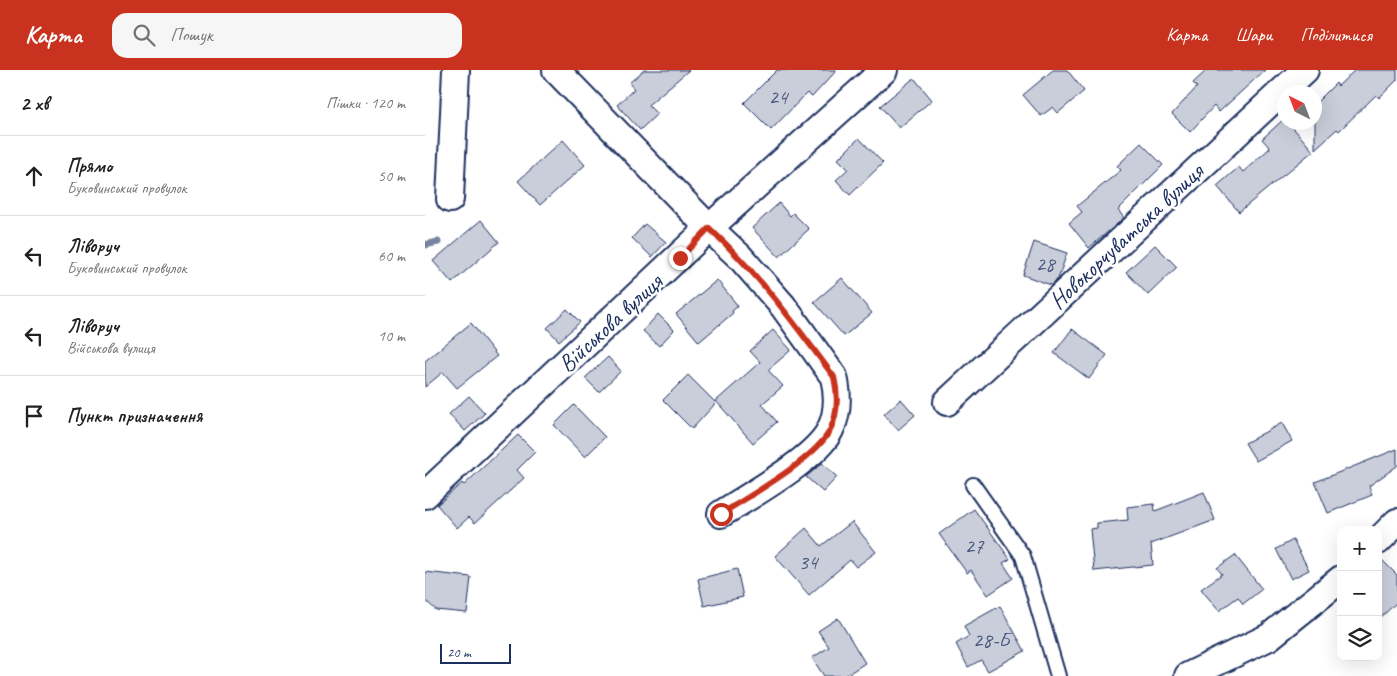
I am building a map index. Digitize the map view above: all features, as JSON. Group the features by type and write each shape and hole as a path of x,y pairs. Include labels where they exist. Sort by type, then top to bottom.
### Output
{"street":[{"path":"450,199 456,70"},
{"path":"556,70 709,228 740,257 783,306 834,377 837,391 830,430 818,447 771,482 721,514"},
{"name":"Військова вулиця","path":"425,495 709,228 884,70"},
{"name":"Новокорчуватська вулиця","path":"947,402 1305,70"},
{"path":"1382,537 1397,522"},
{"path":"1188,676 1269,637 1337,582"}],"lane":[{"path":"973,485 1023,556 1058,676"}],"building":[{"path":"644,70 689,70 648,105 657,114 640,130 617,105 634,89 629,83"},
{"path":"777,70 837,70 812,97 807,93 771,130 744,103"},
{"path":"1053,70 1067,70 1084,91 1058,113 1053,107 1041,116 1023,95"},
{"path":"1207,70 1265,70 1219,112 1214,106 1190,132 1172,114 1197,87 1193,83"},
{"path":"1355,70 1397,70 1397,80 1379,98 1376,95 1339,131 1337,129 1315,149 1315,130 1322,130 1322,97 1336,83 1338,86"},
{"path":"914,78 932,100 899,128 880,106"},
{"path":"1277,125 1277,130 1295,130 1313,151 1239,212 1217,186 1239,167 1243,172 1270,148 1262,139"},
{"path":"859,138 883,163 850,195 836,180 848,169 838,159"},
{"path":"563,140 585,165 540,205 518,181"},
{"path":"1141,143 1163,165 1118,210 1124,218 1089,248 1069,223 1082,212 1077,206 1121,170 1117,166"},
{"path":"779,203 790,216 793,213 809,229 779,257 752,228"},
{"path":"481,220 499,242 452,283 433,261"},
{"path":"645,224 666,242 652,257 632,238"},
{"path":"1034,242 1067,253 1058,279 1051,285 1023,275"},
{"path":"1155,245 1177,267 1148,295 1126,272"},
{"path":"842,278 872,313 844,336 814,302"},
{"path":"717,280 738,306 732,311 733,313 699,342 676,314"},
{"path":"567,309 580,322 559,341 547,328"},
{"path":"658,314 674,330 659,346 643,331"},
{"path":"471,323 497,356 457,388 443,372 425,387 425,361"},
{"path":"1072,329 1107,355 1089,379 1054,353"},
{"path":"773,330 791,350 768,370 783,386 762,404 777,422 753,443 716,401 760,362 750,351"},
{"path":"608,357 621,371 599,392 585,378"},
{"path":"688,375 716,403 692,429 663,400"},
{"path":"469,396 485,413 465,431 449,414"},
{"path":"901,399 915,415 898,430 884,414"},
{"path":"574,405 605,437 585,457 554,425"},
{"path":"1282,423 1292,441 1256,461 1245,443"},
{"path":"518,435 535,452 517,470 524,478 475,523 469,517 457,528 437,505 462,483 464,485"},
{"path":"1397,449 1397,466 1369,486 1372,495 1328,513 1315,482"},
{"path":"822,463 837,477 823,492 806,477"},
{"path":"1204,492 1215,520 1151,544 1153,565 1094,571 1090,529 1097,528 1097,523 1128,520 1127,507 1154,504 1155,511"},
{"path":"974,509 1010,559 1003,563 1013,578 988,595 971,570 967,573 939,534"},
{"path":"852,522 876,552 856,567 850,560 809,595 775,556 806,528 821,546"},
{"path":"1293,540 1309,570 1291,579 1276,549"},
{"path":"1235,555 1262,589 1243,604 1238,597 1219,611 1201,589 1222,574 1217,568"},
{"path":"1382,560 1397,575 1397,602 1382,616"},
{"path":"737,569 743,597 704,606 698,579"},
{"path":"425,572 471,577 467,613 436,610 425,600"},
{"path":"1000,606 1025,651 988,671 981,660 968,667 956,644 969,636 964,626"},
{"path":"838,618 865,663 845,676 824,676 812,658 829,647 818,631"}],"waterway":[{"path":"425,245 438,242"}],"route":[{"path":"680,258 709,228 740,257 783,306 834,377 837,391 836,410 830,430 818,447 771,482 721,514"}]}
